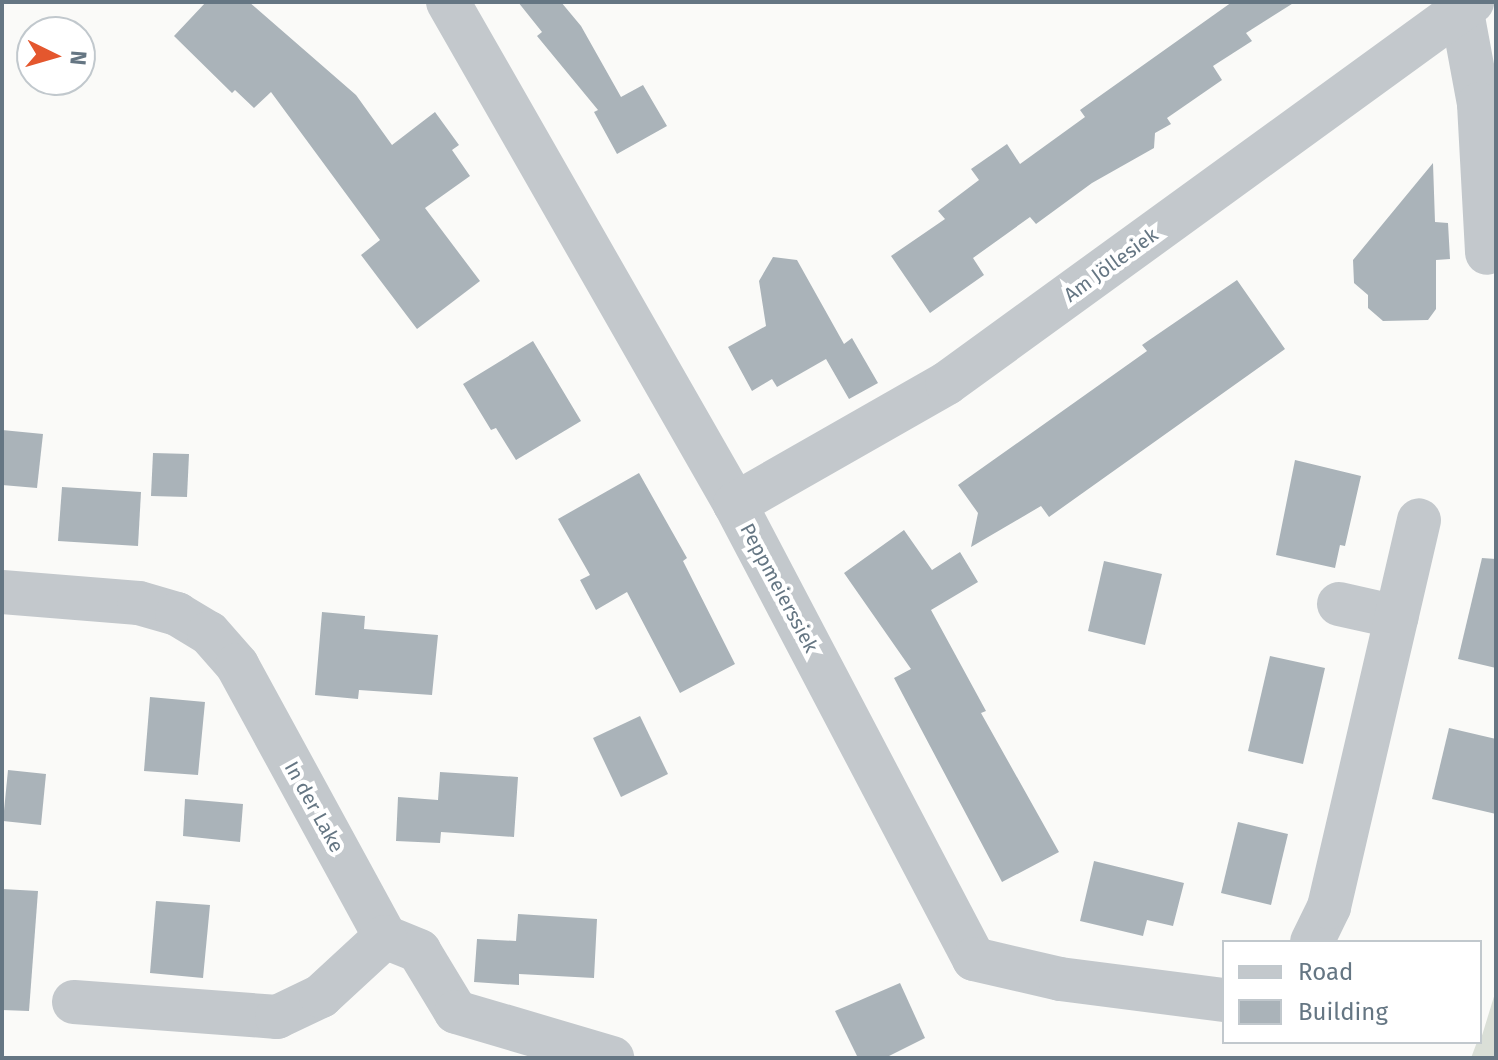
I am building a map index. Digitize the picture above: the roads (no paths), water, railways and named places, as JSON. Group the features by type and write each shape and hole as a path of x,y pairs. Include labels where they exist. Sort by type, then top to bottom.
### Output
{"street":[{"name":"Peppmeierssiek","path":"448,2 735,504 974,959 1060,979 1222,1000"},
{"name":"Am Jöllesiek","path":"735,504 947,383 1467,7"},
{"path":"1467,7 1479,104 1487,253"},
{"path":"1313,940 1329,907 1419,520"},
{"name":"In der Lake","path":"2,592 139,603 177,614 209,633 237,665 385,937"},
{"path":"1339,604 1397,617"},
{"path":"74,1002 277,1017 321,996 385,937 419,951 456,1012 612,1058"}]}
